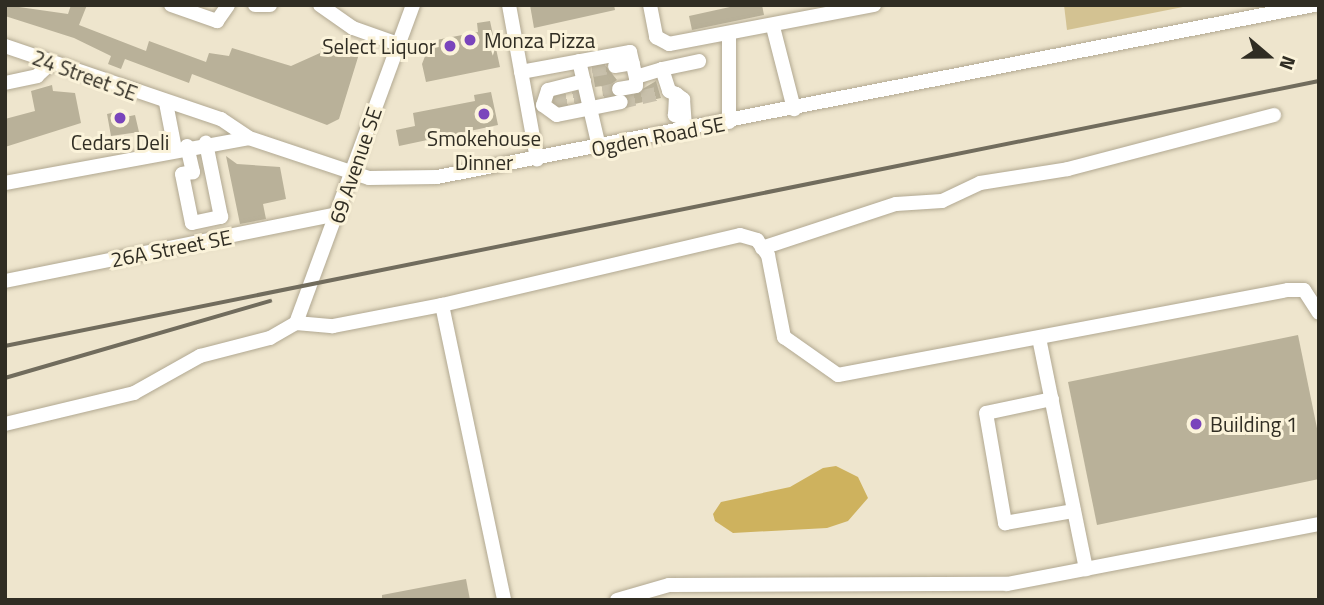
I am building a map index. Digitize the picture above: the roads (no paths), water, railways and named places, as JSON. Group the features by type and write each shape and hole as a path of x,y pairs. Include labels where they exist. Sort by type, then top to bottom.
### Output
{"street":[{"path":"171,5 217,21 228,5"},
{"path":"255,5 270,5"},
{"path":"320,5 353,28 398,44"},
{"name":"69 Avenue SE","path":"296,323 413,5"},
{"path":"509,5 522,72 543,102 557,115 603,93"},
{"path":"650,5 663,43 729,37 874,5"},
{"name":"Ogden Road SE","path":"5,183 181,147 250,138 352,172 385,180 420,179 599,147 683,125 729,122 1314,5"},
{"path":"773,27 794,109"},
{"path":"729,37 729,122"},
{"name":"24 Street SE","path":"5,46 166,103 221,119 250,138"},
{"path":"543,102 584,71 630,52 635,75 620,96 586,101"},
{"path":"615,66 635,75 699,61"},
{"path":"5,83 37,76 51,63"},
{"path":"522,72 544,68 584,71"},
{"path":"537,159 544,68"},
{"path":"662,69 668,93 683,99 683,125"},
{"path":"584,71 586,101 599,147"},
{"name":"24 Street SE","path":"166,103 192,172"},
{"path":"5,424 134,393 200,356 270,338 296,323 333,326 442,305 740,235 762,247 897,204 942,201 980,183 1068,169 1274,115"},
{"path":"206,143 222,217 192,223 182,174 211,168"},
{"name":"26A Street SE","path":"5,281 338,214"},
{"path":"762,247 784,337 838,375 1288,290 1304,290 1319,313"},
{"path":"442,305 504,600"},
{"path":"1039,338 1086,569"},
{"path":"1052,399 986,413 1005,523 1074,511"},
{"path":"617,600 669,585 992,585 1319,523"}],"tunnel":[{"path":"592,70 615,66"},
{"path":"603,93 619,89"},
{"path":"621,102 660,93"},
{"path":"553,103 581,97"}],"railway":[{"path":"5,346 1319,81"},
{"path":"5,378 270,301"}],"place":[{"name":"Monza Pizza","path":"470,40"},
{"name":"Select Liquor","path":"450,46"},
{"name":"Smokehouse Dinner","path":"484,114"},
{"name":"Cedars Deli","path":"120,118"},
{"name":"Building 1","path":"1196,424"}]}
